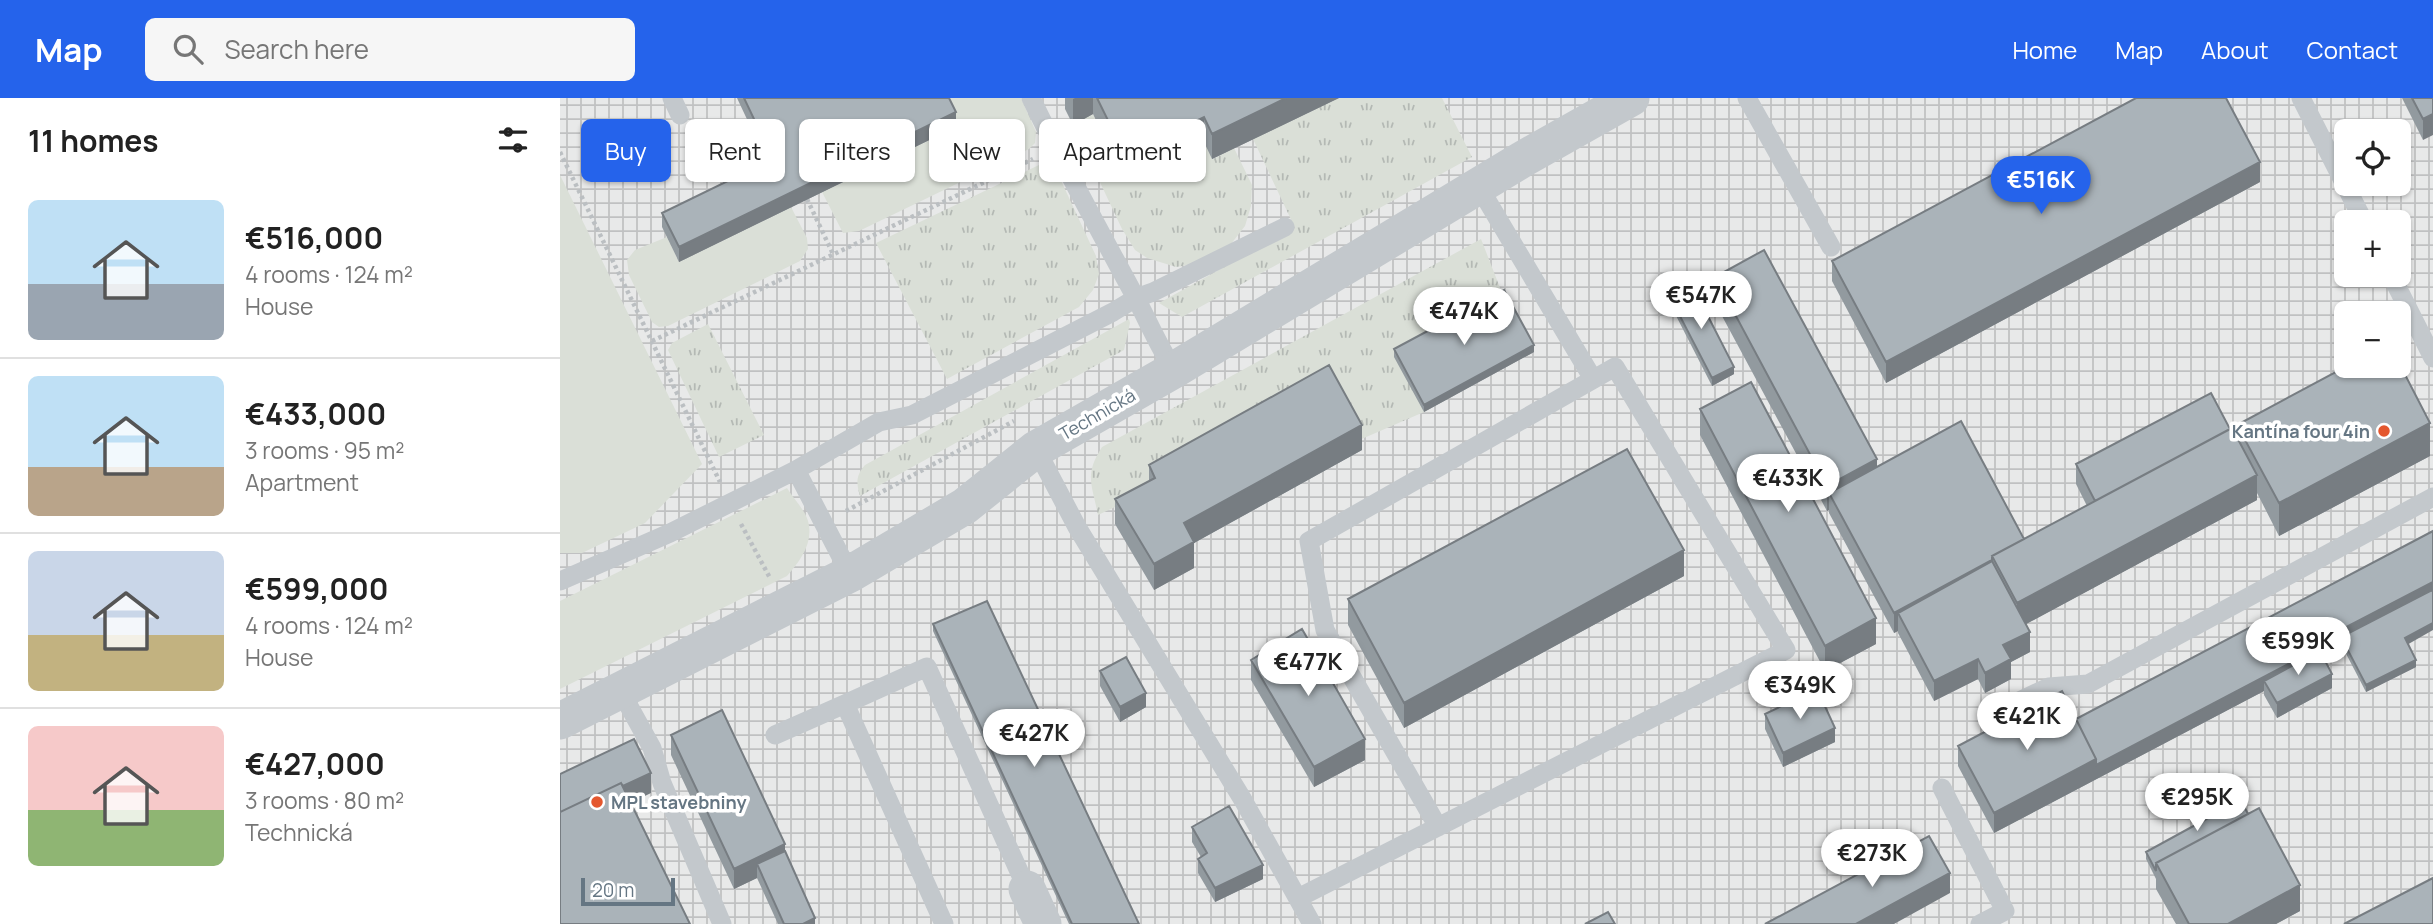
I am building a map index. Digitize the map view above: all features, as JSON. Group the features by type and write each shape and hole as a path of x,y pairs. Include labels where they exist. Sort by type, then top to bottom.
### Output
{"street":[{"name":"Technická","path":"560,721 850,573 965,506 1025,434 1174,370 1523,159 1631,98"},
{"path":"1027,889 1043,924"}],"lane":[{"path":"1031,98 1041,119"},
{"path":"1747,98 1831,247"},
{"path":"2301,98 2358,210"},
{"path":"1073,182 1136,298 1157,344 1174,370"},
{"path":"1479,187 1593,379"},
{"path":"560,581 670,533 796,470 879,422 912,415 1136,298 1284,227"},
{"path":"2397,287 2433,358"},
{"path":"1298,898 1438,827 1786,650 1615,367 1309,541 1325,630 1438,827"},
{"path":"1025,434 1077,527 1243,800 1312,924"},
{"path":"796,470 850,573"},
{"path":"1994,713 2049,687 2088,684 2433,496"},
{"path":"775,735 927,667 1027,889"},
{"path":"620,690 652,748 662,783 722,924"},
{"path":"845,704 944,924"},
{"path":"1942,788 2005,911 1980,924"}],"path":[{"path":"560,152 772,583"},
{"path":"652,341 1039,156"},
{"path":"807,199 833,254"},
{"path":"823,523 1025,434"}],"shaded area":[{"path":"560,98 2433,98 2433,924 560,924"}],"green space":[{"path":"942,98 1021,98 1036,132 1035,143 1025,151 1025,119 952,119"},
{"path":"1339,98 1442,98 1472,157 1182,317 1159,303 1295,228 1253,139"},
{"path":"929,140 929,182 961,182 859,231 843,233 822,192 843,182 915,182 915,147"},
{"path":"1206,146 1213,159 1234,148 1252,185 1251,206 1245,226 1231,244 1196,264 1176,267 1147,258 1135,250 1100,182 1206,182"},
{"path":"1039,165 1039,182 1062,182 1096,256 1099,274 1093,290 1079,307 947,379 876,243 1003,182 1025,182 1025,172"},
{"path":"560,175 702,464 645,523 582,553 560,553"},
{"path":"791,207 807,238 808,249 800,261 668,326 659,327 652,322 629,275 627,260 635,250 667,237 679,262"},
{"path":"1481,239 1504,298 1424,412 1357,441 1149,491 1098,515 1091,473 1102,447"},
{"path":"1129,319 1124,350 860,496 858,479 865,465"},
{"path":"708,324 764,435 719,457 668,350 672,343"},
{"path":"787,488 808,521 809,537 805,551 787,576 560,689 560,601"}],"building":[{"path":"744,98 949,98 956,112 942,119 929,119 929,125 915,132 915,119 799,119 799,182 812,182 679,247 662,213 726,182 785,182 785,119 754,119"},
{"path":"1097,98 1286,98 1212,134 1204,117 1107,119"},
{"path":"2136,98 2226,98 2260,162 1886,362 1832,261"},
{"path":"2412,98 2433,98 2433,114 2423,119"},
{"path":"1764,250 1877,459 1827,486 1715,277"},
{"path":"1691,283 1734,367 1712,378 1669,295"},
{"path":"1504,290 1534,345 1424,405 1394,349"},
{"path":"1329,365 1362,425 1184,523 1194,542 1154,564 1115,499 1155,478 1149,465"},
{"path":"2334,373 2334,378 2407,378 2430,423 2279,503 2237,425"},
{"path":"1751,382 1876,618 1825,646 1700,409"},
{"path":"2211,393 2230,429 2095,501 2076,464"},
{"path":"1961,421 2024,539 1992,556 1992,560 1894,613 1829,493"},
{"path":"2232,428 2257,475 2017,603 1992,556"},
{"path":"1627,449 1684,550 1404,703 1348,599"},
{"path":"2433,531 2433,582 2333,634 2336,639 2096,765 2096,759 2076,719"},
{"path":"1992,561 2030,632 2003,645 2011,659 1985,673 1978,659 1934,681 1898,613"},
{"path":"2432,590 2433,623 2405,638 2416,660 2366,685 2341,637"},
{"path":"987,601 1139,924 1072,924 933,624"},
{"path":"1302,629 1365,739 1314,767 1251,660"},
{"path":"2320,651 2332,674 2277,703 2264,681"},
{"path":"1126,657 1146,693 1120,707 1100,671"},
{"path":"1817,689 1835,728 1783,753 1765,714"},
{"path":"2062,691 2096,759 1994,813 1958,746"},
{"path":"722,710 785,844 734,869 671,735"},
{"path":"634,739 651,773 623,786 621,783 560,812 560,774"},
{"path":"621,783 690,924 560,924 560,812"},
{"path":"2241,800 2248,814 2156,863 2156,871 2146,852"},
{"path":"1229,806 1263,865 1215,888 1198,859 1207,853 1192,827"},
{"path":"2259,808 2300,885 2228,924 2189,924 2156,863"},
{"path":"1929,836 1950,873 1856,924 1765,924"},
{"path":"785,851 815,918 803,924 784,924 757,864"},
{"path":"2433,878 2433,924 2344,924"},
{"path":"1608,912 1615,924 1585,924"}],"place":[{"name":"Kantína four 4in","path":"2384,431"},
{"name":"MPL stavebniny","path":"597,802"}]}
